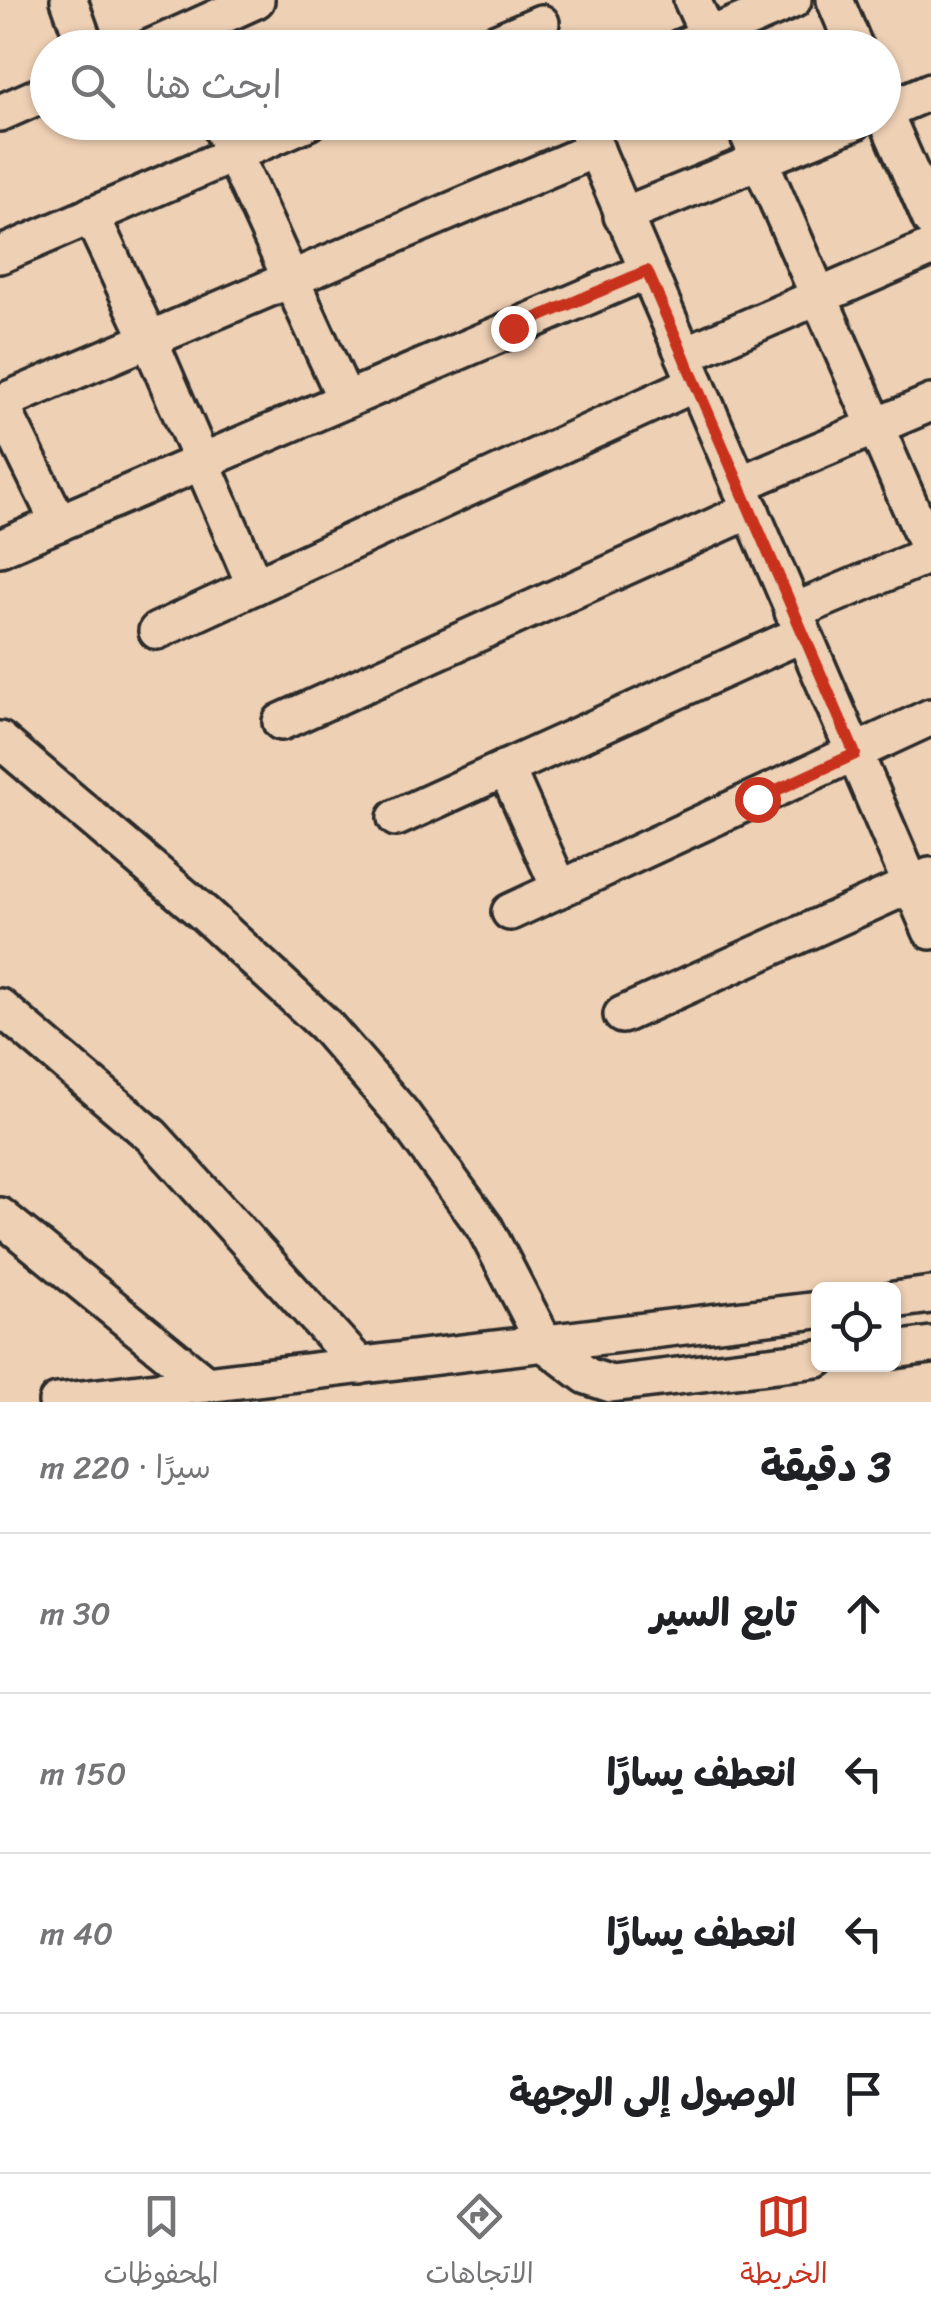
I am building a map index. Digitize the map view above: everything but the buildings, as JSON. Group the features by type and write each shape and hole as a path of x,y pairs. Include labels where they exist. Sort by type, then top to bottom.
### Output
{"street":[{"path":"69,0 80,30"},
{"path":"198,30 256,0"},
{"path":"692,0 698,30"},
{"path":"731,30 794,0"},
{"path":"834,0 848,30"},
{"path":"901,104 931,91"},
{"path":"0,113 30,100"},
{"path":"0,254 90,215 224,140"},
{"path":"226,140 346,400"},
{"path":"59,522 0,403 290,280 582,140"},
{"path":"592,140 855,754 921,879 931,931"},
{"path":"396,818 506,768 931,554 750,140"},
{"path":"622,216 810,140"},
{"path":"897,140 931,220"},
{"path":"90,215 149,339 255,586"},
{"path":"157,631 690,369 819,297 931,248"},
{"path":"0,548 647,271"},
{"path":"281,722 745,497 876,427 931,404"},
{"path":"510,912 931,717"},
{"path":"0,740 266,968 362,1066 486,1228 544,1344 587,1376 611,1384 811,1360"},
{"path":"506,768 560,889"},
{"path":"622,1015 921,879"},
{"path":"0,1007 152,1136 360,1366"},
{"path":"0,1216 206,1384"},
{"path":"901,1299 931,1296"},
{"path":"58,1402 811,1311"},
{"path":"901,1349 931,1346"}],"route":[{"path":"513,328 647,271 855,754 757,799"}]}
